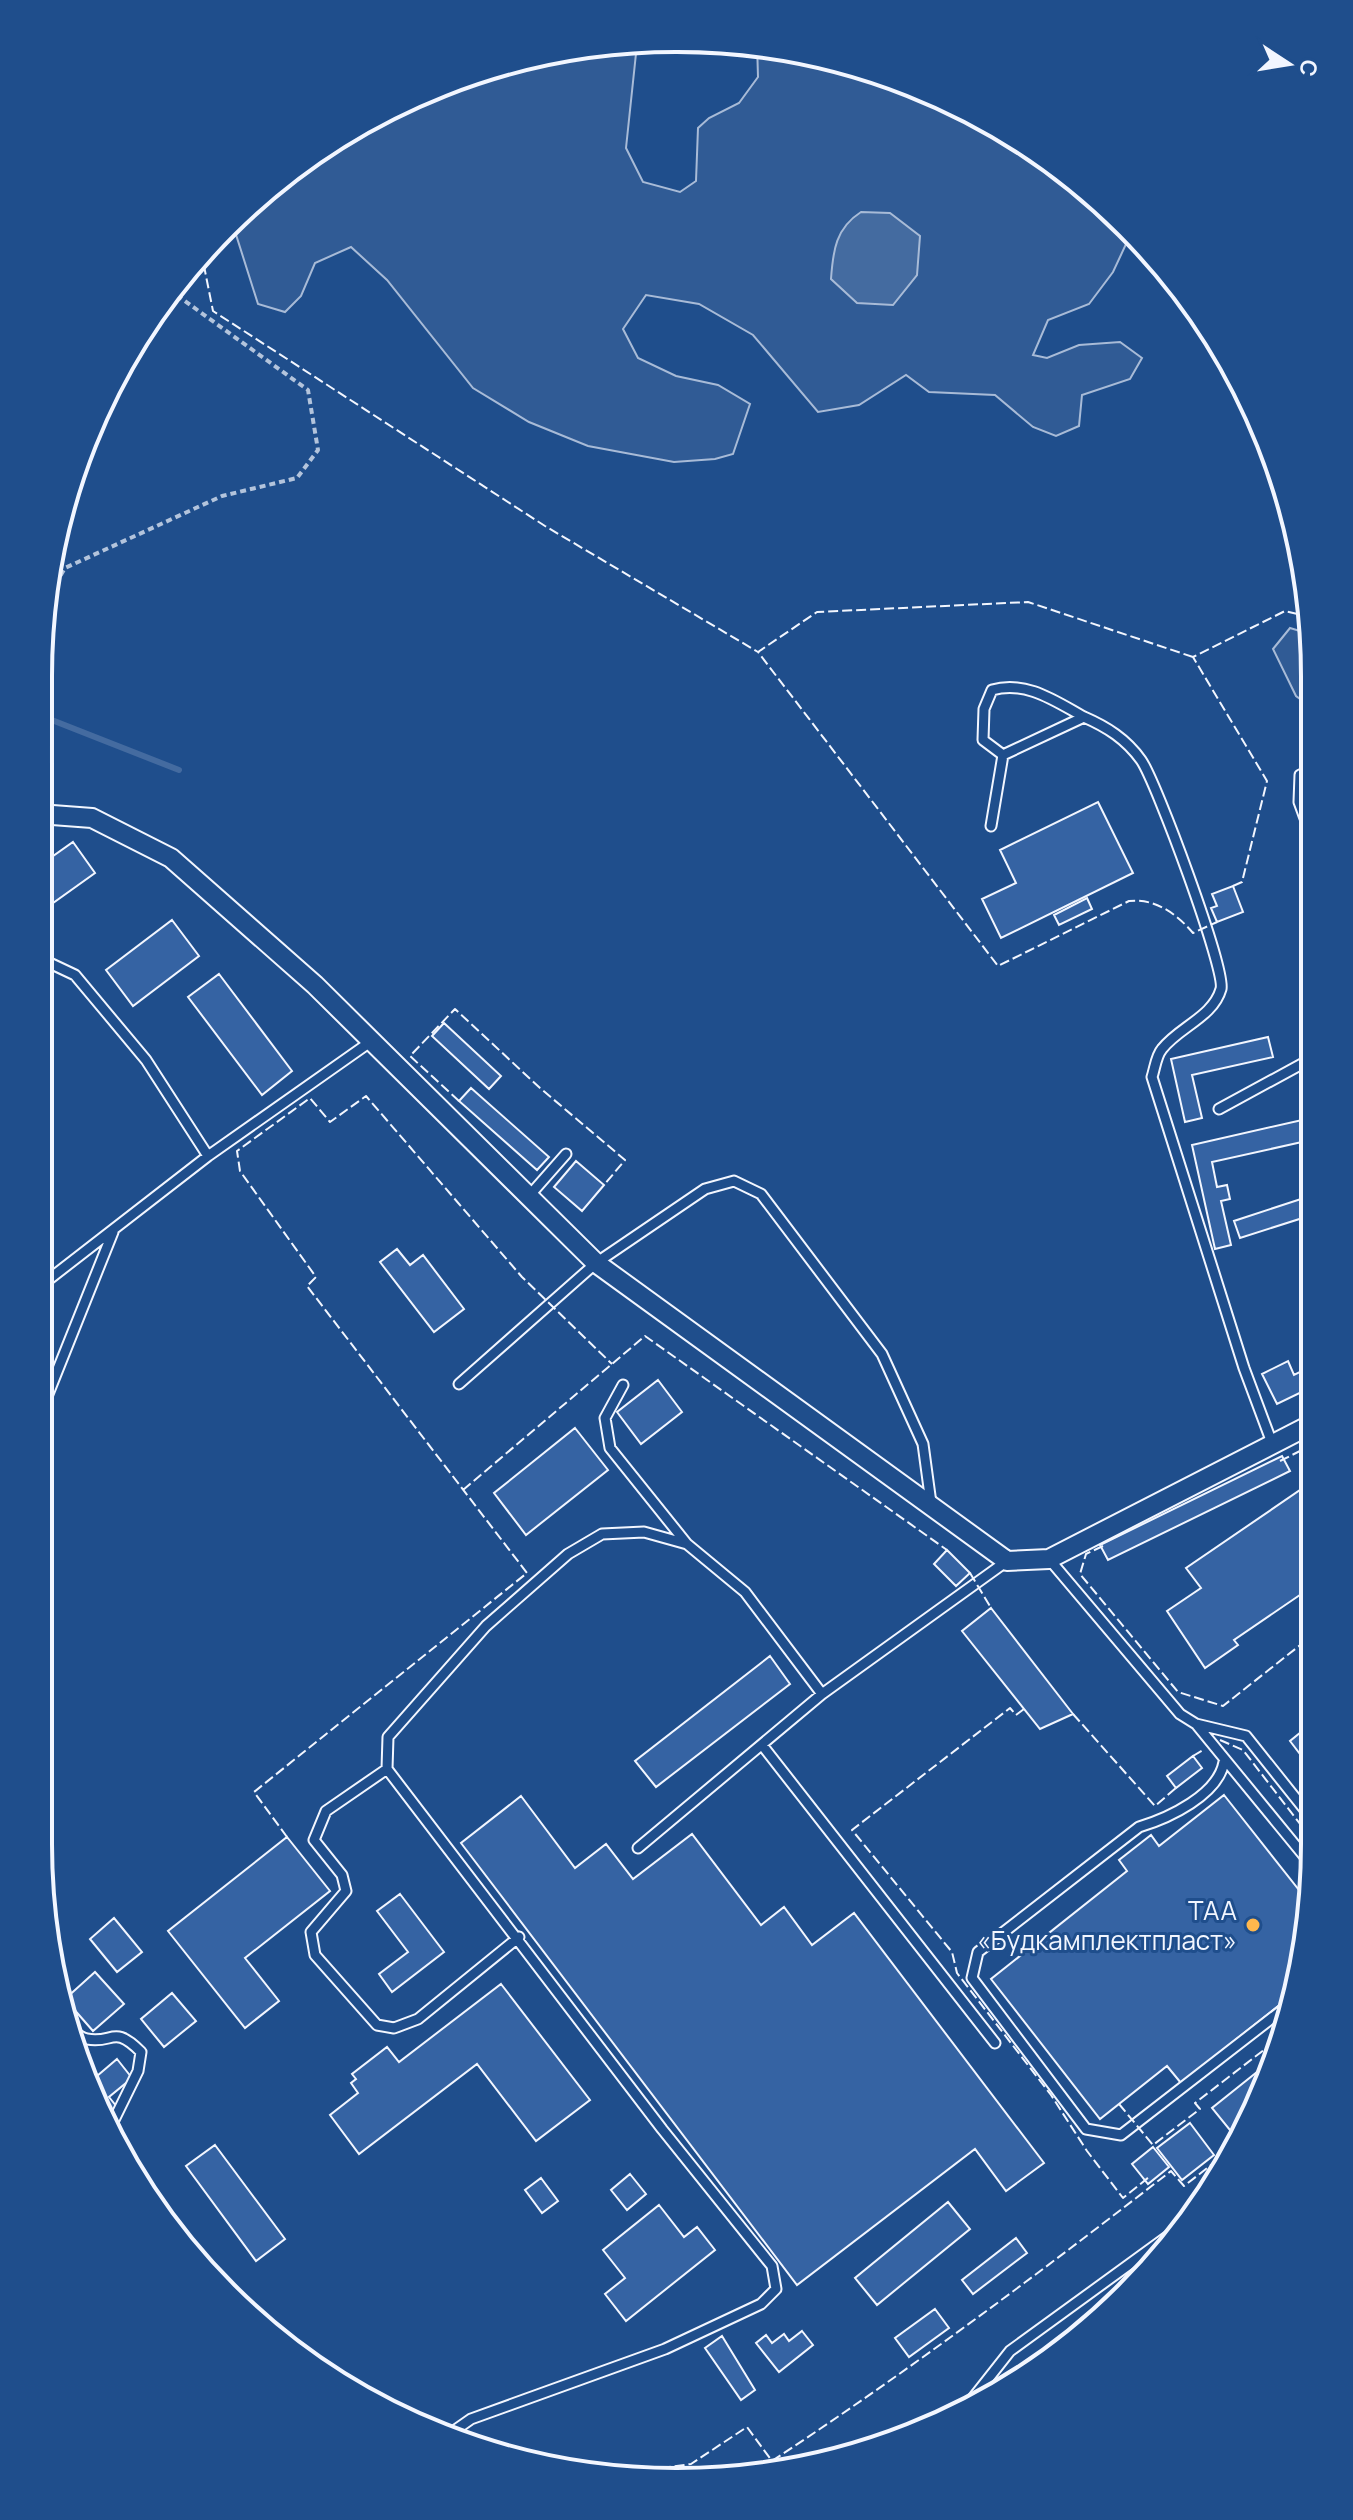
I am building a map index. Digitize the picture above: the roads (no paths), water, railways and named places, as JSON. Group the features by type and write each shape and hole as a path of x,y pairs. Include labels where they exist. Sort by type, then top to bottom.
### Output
{"street":[{"path":"52,815 92,818 171,858 373,1040 596,1263 1007,1561 1049,1559 1301,1429"}],"lane":[{"path":"1003,755 983,740 984,709 992,690 1008,685 1040,693 1112,729 1143,761 1208,926 1222,986 1213,1007 1160,1051 1152,1077 1244,1368 1272,1443"},
{"path":"1003,755 1084,717"},
{"path":"991,826 1003,755"},
{"path":"1301,775 1301,807"},
{"path":"52,964 75,975 146,1060 208,1156"},
{"path":"52,1277 208,1156 373,1040"},
{"path":"1219,1109 1301,1064"},
{"path":"529,1196 566,1154"},
{"path":"459,1384 596,1263 705,1189 734,1181 761,1194 882,1354 923,1444 931,1507"},
{"path":"52,1384 114,1229"},
{"path":"623,1385 605,1418 610,1448 687,1544 745,1592 822,1694"},
{"path":"458,2428 471,2419 665,2349 761,2304 776,2289 772,2266 662,2129 519,1937 387,1769 388,1737 486,1626 568,1554 602,1534 644,1532 687,1544"},
{"path":"1049,1559 1180,1714 1196,1724 1246,1736 1301,1805"},
{"path":"638,1848 822,1694 1007,1561"},
{"path":"1196,1724 1301,1852"},
{"path":"762,1745 995,2043"},
{"path":"1224,1762 1222,1775 1212,1787 1158,1821 1139,1827 978,1952 972,1978 1086,2129 1121,2135 1277,2014"},
{"path":"387,1769 326,1811 314,1840 342,1875 346,1891 311,1932 315,1955 377,2025 394,2028 418,2019 519,1937"},
{"path":"83,2037 87,2039 110,2035 127,2038 141,2052 138,2071 115,2118"},
{"path":"980,2389 1010,2351 1152,2248"}],"waterway":[{"path":"52,720 179,770"}],"place":[{"name":"ТАА «Будкамплектпласт»","path":"1253,1925"}]}
